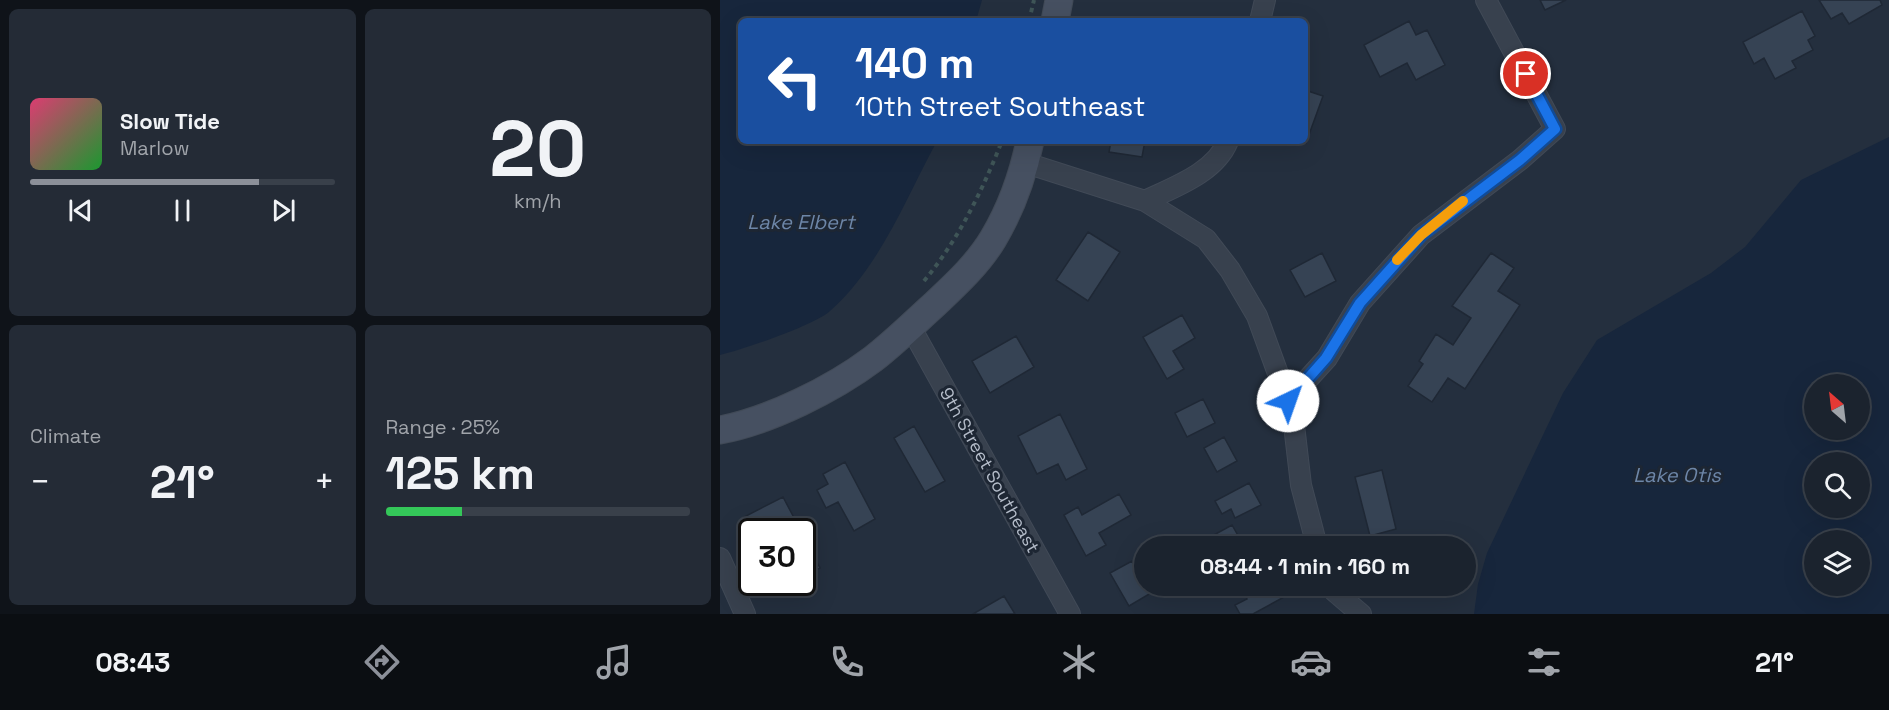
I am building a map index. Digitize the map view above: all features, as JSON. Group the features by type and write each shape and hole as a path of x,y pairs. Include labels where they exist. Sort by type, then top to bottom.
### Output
{"main road":[{"path":"1056,18 1059,0"},
{"path":"720,430 739,426 814,394 873,359 910,326 963,278 992,240 1010,204 1028,152"}],"street":[{"path":"1261,18 1265,0"},
{"path":"1288,401 1326,358 1360,303 1421,235 1520,160 1555,129 1486,0"},
{"path":"1144,201 1192,178 1223,154 1227,144"},
{"path":"1028,152 1144,201 1206,239 1230,270 1257,316 1288,401 1294,425 1301,485 1314,536"},
{"name":"9th Street Southeast","path":"910,326 1070,614"},
{"path":"720,558 746,614"},
{"path":"1340,596 1361,614"}],"path":[{"path":"1030,18 1034,0"},
{"path":"919,286 963,226 983,189 1001,144"}],"water":[{"name":"Lake Elbert","path":"720,0 982,0 977,18 738,18 738,144 935,144 878,253 848,293 830,311 794,330 720,355"},
{"name":"Lake Otis","path":"1889,137 1889,614 1474,614 1478,584 1487,553 1563,393 1597,340 1711,273 1745,247 1801,180"}],"building":[{"path":"1540,0 1566,0 1545,10"},
{"path":"1819,0 1880,0 1882,5 1849,24 1842,13 1831,19"},
{"path":"1802,11 1815,36 1808,40 1813,50 1792,61 1796,68 1775,79 1764,58 1754,64 1743,42"},
{"path":"1409,21 1416,35 1427,30 1445,65 1416,80 1407,63 1380,77 1364,45"},
{"path":"1308,91 1323,96 1308,137"},
{"path":"1110,144 1144,144 1142,157 1109,152"},
{"path":"1088,232 1120,252 1088,301 1056,280"},
{"path":"1322,253 1336,281 1305,297 1290,270"},
{"path":"1491,253 1514,268 1498,291 1520,305 1465,389 1448,378 1432,402 1408,386 1423,364 1419,361 1436,334 1453,345 1471,318 1452,306"},
{"path":"1182,315 1195,338 1173,351 1184,369 1167,379 1143,337"},
{"path":"1016,336 1034,367 990,393 972,361"},
{"path":"1203,399 1215,423 1187,437 1175,413"},
{"path":"1060,414 1087,469 1066,480 1058,464 1037,474 1018,436"},
{"path":"914,426 945,481 925,492 894,438"},
{"path":"1224,437 1237,461 1217,472 1204,448"},
{"path":"845,462 875,519 854,531 838,502 826,508 817,490 828,484 823,474"},
{"path":"1382,470 1396,529 1370,536 1355,477"},
{"path":"1249,483 1261,505 1235,518 1231,509 1222,514 1215,501"},
{"path":"1119,494 1131,515 1099,533 1106,545 1086,556 1064,515 1078,507 1082,515"},
{"path":"783,497 794,518 745,518"},
{"path":"1232,525 1238,536 1212,536"},
{"path":"1132,561 1134,564 1134,596 1146,596 1129,606 1110,573"},
{"path":"1004,596 1015,614 973,614"},
{"path":"1245,596 1286,596 1253,614 1240,614 1235,605 1247,599"}],"slow traffic":[{"path":"1397,260 1421,235 1463,201"}],"route":[{"path":"1288,401 1326,358 1360,303 1383,274 1421,235 1520,160 1555,129 1526,74"}]}
